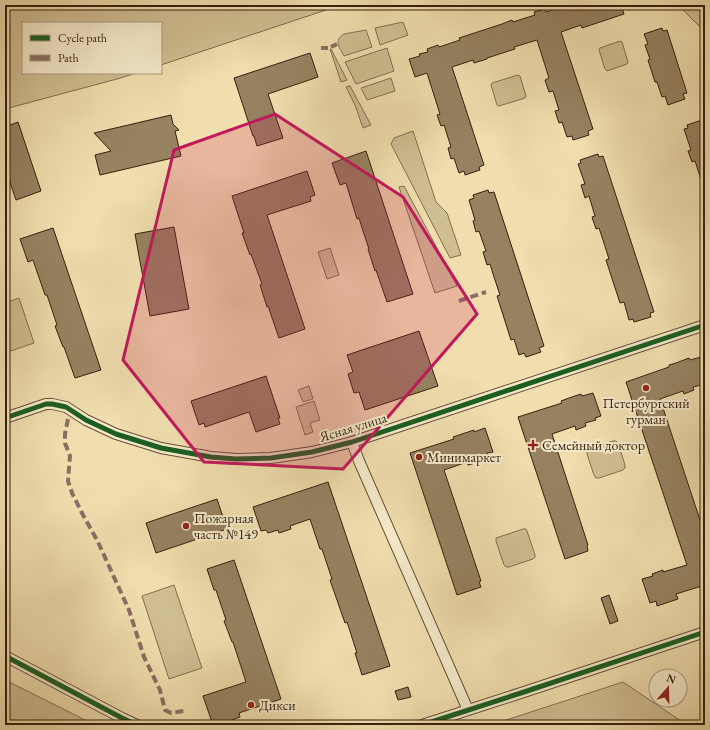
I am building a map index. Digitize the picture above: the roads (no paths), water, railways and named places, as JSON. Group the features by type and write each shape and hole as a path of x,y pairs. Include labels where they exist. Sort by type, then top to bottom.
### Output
{"street":[{"name":"Ясная улица","path":"5,418 46,404 59,405 66,407 86,420 116,434 161,448 211,457 236,459 271,458 312,452 352,442 705,325"},
{"path":"352,442 468,710"},
{"path":"422,725 705,632"},
{"path":"5,656 137,725"}],"place":[{"name":"Петербургский гурман","path":"646,388"},
{"name":"Семейный доктор","path":"533,445"},
{"name":"Минимаркет","path":"419,457"},
{"name":"Пожарная чаcть №149","path":"186,526"},
{"name":"Дикси","path":"251,705"}]}
